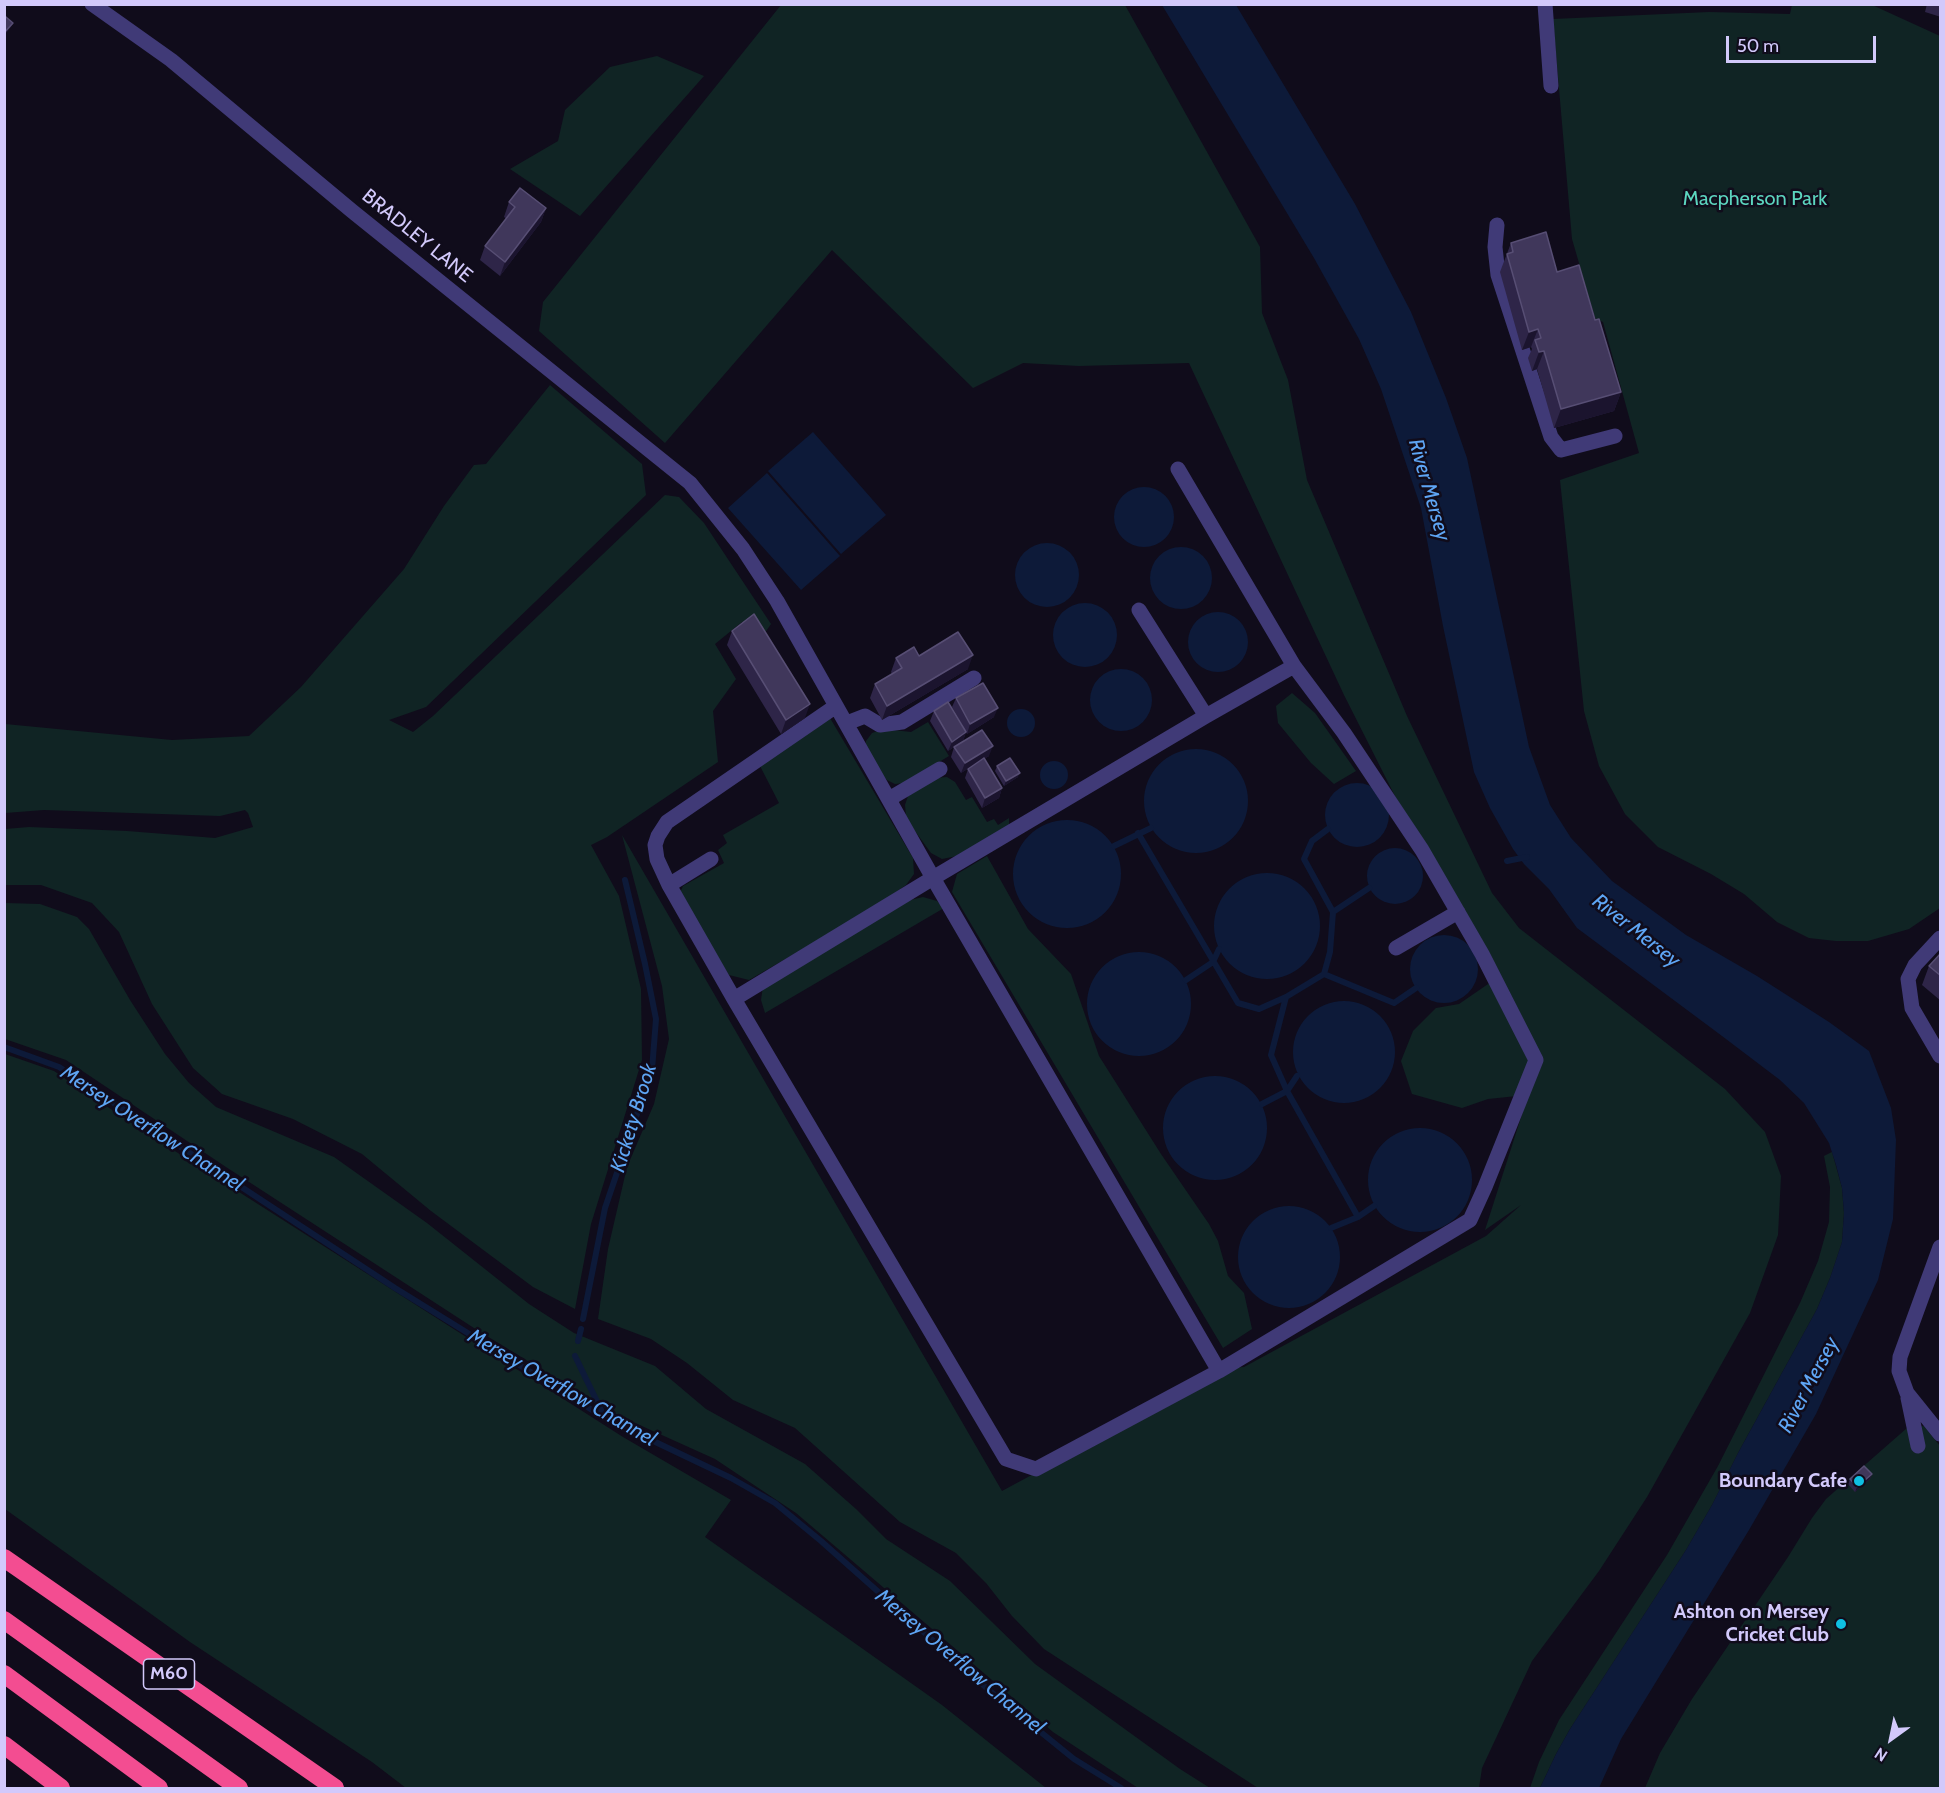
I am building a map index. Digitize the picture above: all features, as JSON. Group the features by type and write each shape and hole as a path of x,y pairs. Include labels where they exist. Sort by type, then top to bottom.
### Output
{"highway":[{"name":"M60","path":"4,1558 335,1788"},
{"name":"M60","path":"4,1620 239,1788"},
{"path":"4,1674 159,1788"},
{"path":"4,1745 62,1788"},
{"path":"4,1753 47,1788"}],"street":[{"name":"BRADLEY LANE","path":"92,4 171,60 352,211 677,472 690,483 711,508 743,549 777,601 933,878 1219,1371"},
{"path":"1545,4 1551,86"},
{"path":"1497,225 1495,247 1498,274 1551,437 1561,450 1615,436"},
{"path":"836,706 667,822 655,845 657,859 669,885 734,999 1006,1459 1036,1469 1219,1371 1470,1220 1536,1060 1482,954 1415,840 1344,733 1294,666 1178,469"},
{"path":"1139,610 1206,716"},
{"path":"734,999 933,878 1294,666"},
{"path":"847,723 865,716 880,724 902,722 974,678"},
{"path":"890,799 940,769"},
{"path":"669,885 711,859"},
{"path":"1396,948 1458,912"},
{"path":"1941,938 1914,965 1908,979 1912,1008 1941,1056"},
{"path":"1918,1446 1907,1393 1899,1371 1900,1357 1941,1247"},
{"path":"1907,1393 1941,1434"}],"green space":[{"name":"Macpherson Park","path":"1870,4 1940,36 1940,908 1909,929 1868,941 1836,941 1809,938 1777,922 1744,894 1658,847 1625,814 1599,766 1584,711 1560,480 1639,453 1603,322 1595,318 1572,239 1553,19 1709,12 1790,14 1792,5"},
{"path":"781,5 1125,5 1260,247 1262,313 1288,380 1307,480 1407,716 1492,893 1519,928 1725,1089 1765,1132 1781,1176 1778,1235 1750,1313 1647,1497 1599,1571 1532,1661 1482,1768 1479,1788 1258,1788 1044,1649 1012,1616 986,1583 956,1553 900,1522 795,1428 733,1400 687,1363 651,1339 598,1319 608,1249 627,1167 654,1104 669,1039 662,986 622,835 1002,1491 1230,1368 1244,1367 1486,1236 1521,1205 1485,1230 1540,1058 1396,798 1344,695 1189,363 1079,366 1023,363 973,388 832,250 665,443 539,331 543,302"},
{"path":"657,56 704,76 580,216 510,169 558,141 565,110 610,67"},
{"path":"550,385 642,464 646,495 426,707 389,720 413,732 433,716 665,495 679,497 704,523 771,624 762,637 742,622 715,644 736,679 713,711 718,762 607,837 591,845 619,896 641,989 642,1060 591,1224 575,1309 533,1287 431,1211 362,1154 293,1119 222,1094 193,1068 152,1004 119,932 92,903 41,885 5,885 5,829 29,827 127,831 215,838 253,827 245,810 220,816 44,810 5,813 5,724 172,740 249,736 301,687 404,569 444,506 474,465 486,464"},
{"path":"1292,693 1315,713 1356,771 1334,784 1311,763 1278,723 1276,706"},
{"path":"830,718 913,858 914,874 906,885 872,909 749,980 729,975 679,895 683,886 724,863 718,850 727,843 723,835 779,803 759,764"},
{"path":"928,722 949,756 904,783 895,784 887,780 880,773 866,747 866,741 872,733 884,729 911,732"},
{"path":"947,777 955,782 966,800 972,797 987,822 994,819 998,825 1009,818 1009,829 957,856 942,859 931,853 912,827 906,816 905,805 908,796 935,778"},
{"path":"987,856 1028,929 1071,974 1099,1056 1161,1154 1209,1224 1218,1241 1228,1276 1244,1293 1252,1329 1223,1348 952,892 957,874"},
{"path":"923,897 937,901 944,908 765,1013 761,1000 763,986 910,900"},
{"path":"5,903 40,904 77,917 89,929 130,1000 165,1054 189,1083 216,1107 334,1157 427,1223 529,1304 574,1333 655,1366 706,1409 805,1464 886,1539 950,1581 1035,1664 1180,1769 1210,1788 1138,1788 1053,1732 796,1513 715,1459 613,1413 477,1330 66,1060 5,1039"},
{"path":"1491,982 1531,1058 1517,1096 1488,1099 1462,1108 1412,1094 1401,1061 1413,1031 1436,1008 1459,1004"},
{"path":"5,1054 54,1071 145,1132 623,1437 731,1500 705,1537 942,1705 1046,1788 406,1788 372,1762 190,1642 5,1509"},
{"path":"1832,1152 1842,1188 1844,1213 1842,1242 1817,1309 1686,1550 1570,1729 1540,1788 1530,1788 1539,1762 1559,1720 1667,1555 1718,1466 1800,1303 1818,1261 1829,1222 1830,1187 1824,1156"},
{"name":"Ashton on Mersey Cricket Club","path":"1924,1426 1940,1446 1940,1788 1645,1788 1660,1753 1692,1699 1826,1499 1907,1428"}],"water":[{"name":"River Mersey","path":"1162,5 1236,5 1355,204 1411,312 1446,398 1467,458 1529,747 1550,805 1571,838 1612,881 1686,935 1757,976 1829,1022 1869,1051 1891,1108 1896,1140 1893,1219 1878,1280 1816,1414 1749,1530 1621,1739 1599,1788 1540,1788 1570,1729 1686,1550 1817,1309 1842,1242 1844,1213 1842,1188 1829,1143 1804,1103 1780,1080 1577,928 1549,889 1524,864 1513,849 1490,808 1474,772 1421,508 1381,389 1359,339 1314,258"},
{"path":"813,432 886,515 841,554 768,471"},
{"path":"767,473 840,556 801,590 728,508"},
{"path":"1138,487 1150,487 1161,492 1169,500 1174,517 1172,529 1161,542 1150,547 1138,547 1127,542 1119,534 1114,523 1114,511 1119,500 1127,492"},
{"path":"1047,543 1065,549 1073,557 1079,575 1073,593 1065,601 1047,607 1029,601 1021,593 1015,575 1021,557 1029,549"},
{"path":"1181,547 1198,552 1203,556 1207,561 1212,578 1207,595 1203,600 1198,604 1181,609 1164,604 1159,600 1155,595 1150,578 1155,561 1159,556 1164,552"},
{"path":"1085,603 1103,609 1111,617 1117,635 1111,653 1103,661 1085,667 1067,661 1059,653 1053,635 1059,617 1067,609"},
{"path":"1212,612 1224,612 1235,617 1243,625 1248,642 1246,654 1235,667 1224,672 1212,672 1201,667 1193,659 1188,648 1188,636 1193,625 1201,617"},
{"path":"1121,669 1143,678 1152,700 1143,722 1121,731 1099,722 1090,700 1099,678"},
{"path":"1021,709 1031,713 1035,723 1031,733 1021,737 1011,733 1007,723 1011,713"},
{"path":"1196,749 1216,753 1233,764 1244,781 1248,801 1244,821 1233,838 1216,849 1196,853 1176,849 1159,838 1148,821 1144,801 1148,781 1159,764 1176,753"},
{"path":"1054,761 1064,765 1068,775 1064,785 1054,789 1044,785 1040,775 1044,765"},
{"path":"1357,783 1369,785 1380,792 1387,803 1389,815 1387,827 1380,838 1369,845 1357,847 1345,845 1334,838 1327,827 1325,815 1327,803 1334,792 1345,785"},
{"path":"1067,820 1088,824 1105,836 1117,853 1121,874 1117,895 1105,912 1088,924 1067,928 1046,924 1029,912 1017,895 1013,874 1017,853 1029,836 1046,824"},
{"path":"1389,848 1401,848 1411,852 1419,860 1423,876 1419,892 1411,900 1401,904 1389,904 1379,900 1371,892 1367,882 1367,870 1371,860 1379,852"},
{"path":"1267,873 1287,877 1304,889 1316,906 1320,926 1316,946 1304,963 1287,975 1267,979 1247,975 1230,963 1218,946 1214,926 1218,906 1230,889 1247,877"},
{"path":"1444,935 1457,938 1468,945 1475,956 1478,969 1475,982 1468,993 1457,1000 1444,1003 1431,1000 1420,993 1413,982 1410,969 1413,956 1420,945 1431,938"},
{"path":"1139,952 1159,956 1176,967 1187,984 1191,1004 1187,1024 1176,1041 1159,1052 1139,1056 1119,1052 1102,1041 1091,1024 1087,1004 1091,984 1102,967 1119,956"},
{"path":"1344,1001 1364,1005 1380,1016 1391,1032 1395,1052 1391,1072 1380,1088 1364,1099 1344,1103 1324,1099 1308,1088 1297,1072 1293,1052 1297,1032 1308,1016 1324,1005"},
{"path":"1215,1076 1235,1080 1252,1091 1263,1108 1267,1128 1263,1148 1252,1165 1235,1176 1215,1180 1195,1176 1178,1165 1167,1148 1163,1128 1167,1108 1178,1091 1195,1080"},
{"path":"1420,1128 1440,1132 1457,1143 1468,1160 1472,1180 1468,1200 1457,1217 1440,1228 1420,1232 1400,1228 1383,1217 1372,1200 1368,1180 1372,1160 1383,1143 1400,1132"},
{"path":"1289,1206 1308,1210 1325,1221 1336,1238 1340,1257 1336,1276 1325,1293 1308,1304 1289,1308 1270,1304 1253,1293 1242,1276 1238,1257 1242,1238 1253,1221 1270,1210"}],"building":[{"path":"6,17 13,23 4,33 4,20"},
{"path":"520,188 546,208 505,262 485,246 515,207 509,202"},
{"path":"1546,232 1557,272 1579,265 1595,320 1599,319 1621,392 1561,409 1544,351 1539,352 1535,340 1541,338 1538,329 1529,332 1507,254 1513,252 1511,243"},
{"path":"754,614 810,704 786,720 732,631"},
{"path":"958,632 973,655 887,706 875,684 902,668 896,658 914,647 919,656"},
{"path":"983,683 998,708 970,724 956,698"},
{"path":"948,702 966,732 952,742 934,711"},
{"path":"982,730 993,746 965,763 954,747"},
{"path":"984,758 1002,788 985,798 968,769"},
{"path":"1010,758 1020,773 1006,781 997,766"},
{"path":"1941,953 1941,976 1929,966"},
{"path":"1864,1466 1872,1474 1857,1487 1850,1479"}],"waterway":[{"path":"1114,846 1151,828"},
{"path":"1328,829 1312,841 1304,859 1333,912"},
{"path":"1138,833 1238,1003 1259,1009 1286,997"},
{"path":"1507,861 1527,857"},
{"name":"Kickety Brook","path":"583,1319 605,1208 652,1070 656,1019 625,880"},
{"path":"1324,974 1330,952 1333,912 1369,888"},
{"path":"1186,980 1213,962 1219,949"},
{"path":"1358,1217 1287,1091 1271,1055 1286,997 1324,974 1394,1003 1416,988"},
{"name":"Mersey Overflow Channel","path":"4,1047 59,1067 395,1288 605,1418 731,1478 775,1503 990,1691 1074,1759 1121,1788"},
{"path":"1262,1104 1287,1091 1297,1076"},
{"path":"1331,1228 1358,1217 1374,1206"},
{"name":"Kickety Brook","path":"578,1341 581,1329"},
{"name":"Kickety Brook","path":"575,1356 605,1418"}],"place":[{"name":"Boundary Cafe","path":"1859,1481"},
{"name":"Ashton on Mersey Cricket Club","path":"1841,1624"}]}
